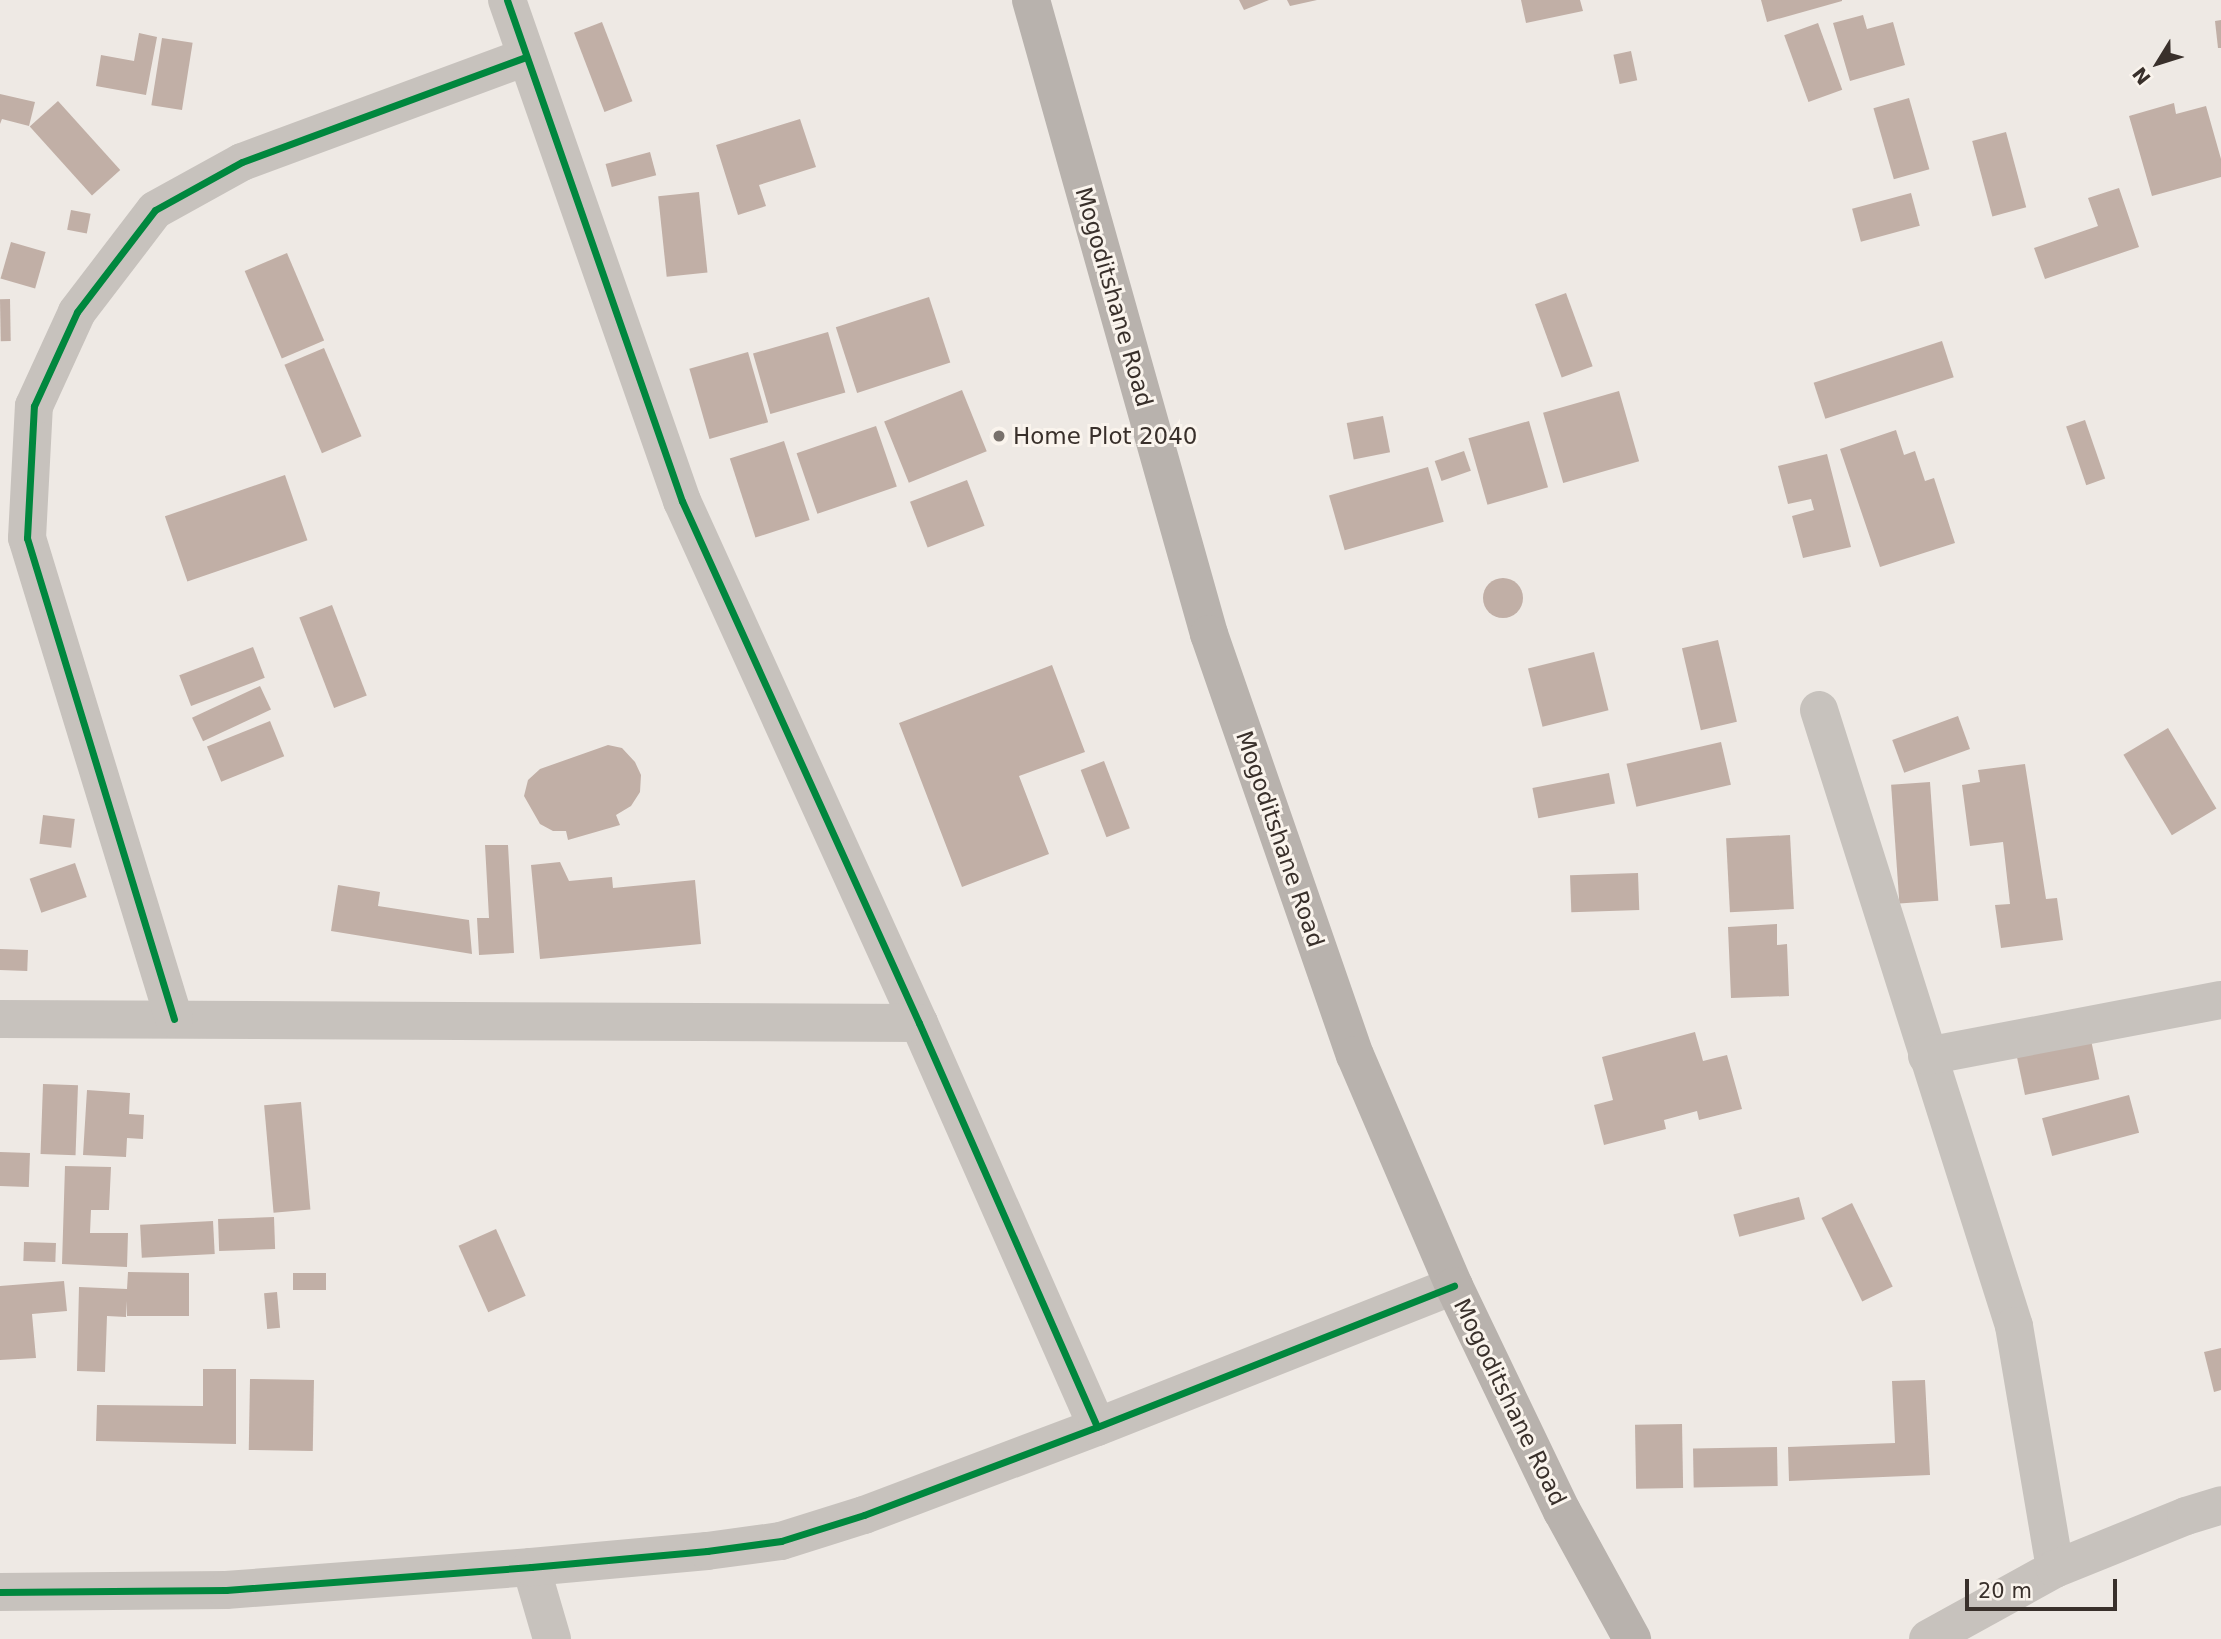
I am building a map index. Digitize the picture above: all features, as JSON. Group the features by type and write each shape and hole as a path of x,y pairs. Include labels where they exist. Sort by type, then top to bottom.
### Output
{"main road":[{"name":"Mogoditshane Road","path":"1031,0 1209,634 1355,1055 1454,1286 1562,1511 1632,1639"}],"street":[{"path":"506,0 682,501 919,1023 1097,1427"},
{"path":"174,1020 27,538 34,406 76,312 155,210 242,162 526,57"},
{"path":"1819,710 2014,1326 2055,1569"},
{"path":"1927,1056 2221,1000"},
{"path":"0,1019 919,1023"},
{"path":"0,1592 226,1590 531,1567 707,1551 780,1541 864,1515 1097,1427 1454,1286"},
{"path":"1928,1639 2055,1569 2186,1516 2221,1505"},
{"path":"531,1567 552,1639"}],"building":[{"path":"1239,0 1269,0 1244,10"},
{"path":"1287,0 1317,0 1290,6"},
{"path":"1521,0 1580,0 1583,11 1526,23"},
{"path":"1761,0 1842,0 1842,1 1767,22"},
{"path":"1863,15 1867,29 1893,22 1905,65 1850,81 1833,23"},
{"path":"2221,20 2221,48 2218,48 2215,21"},
{"path":"602,22 632,101 604,112 574,33"},
{"path":"1818,23 1842,90 1808,102 1784,35"},
{"path":"139,33 157,37 146,95 96,86 101,55 134,61"},
{"path":"162,38 193,43 182,110 151,105"},
{"path":"1631,51 1637,80 1620,84 1613,55"},
{"path":"0,94 35,102 29,126 2,119 0,124"},
{"path":"1909,98 1929,169 1894,179 1873,108"},
{"path":"58,101 120,170 92,196 30,126"},
{"path":"2174,103 2176,114 2206,106 2221,159 2221,177 2152,196 2129,116"},
{"path":"800,119 816,167 759,185 766,206 738,215 716,145"},
{"path":"2006,132 2026,207 1992,216 1972,141"},
{"path":"650,152 656,175 612,187 606,164"},
{"path":"2119,188 2139,247 2045,279 2034,248 2098,226 2088,198"},
{"path":"699,192 707,273 667,277 658,196"},
{"path":"1911,193 1920,226 1861,242 1852,209"},
{"path":"71,210 91,214 87,233 67,230"},
{"path":"11,242 46,252 35,288 1,279"},
{"path":"287,253 324,340 282,358 245,271"},
{"path":"1566,293 1593,366 1562,378 1535,304"},
{"path":"929,297 950,363 857,393 836,327"},
{"path":"0,299 10,299 11,341 1,341"},
{"path":"828,332 845,393 770,414 753,353"},
{"path":"1942,341 1954,377 1825,419 1814,383"},
{"path":"324,348 362,436 322,453 284,365"},
{"path":"748,352 768,422 709,439 689,369"},
{"path":"962,390 987,451 909,483 884,421"},
{"path":"1619,391 1639,461 1563,483 1543,413"},
{"path":"1383,416 1390,452 1354,459 1347,423"},
{"path":"2085,420 2105,479 2086,485 2066,427"},
{"path":"1529,421 1548,487 1487,505 1468,438"},
{"path":"876,426 897,487 817,514 797,453"},
{"path":"1896,430 1904,455 1915,451 1925,481 1934,478 1955,543 1880,567 1840,449"},
{"path":"784,441 810,520 755,538 730,459"},
{"path":"1464,451 1471,471 1442,481 1435,461"},
{"path":"1827,454 1851,547 1803,558 1792,516 1814,510 1811,499 1788,504 1778,466"},
{"path":"1428,467 1444,522 1345,550 1329,495"},
{"path":"285,475 307,540 187,582 165,516"},
{"path":"967,480 985,526 928,548 910,502"},
{"path":"1503,578 1511,579 1517,584 1522,590 1522,606 1517,612 1511,617 1503,618 1495,617 1489,612 1484,606 1483,598 1484,590 1489,584 1495,579"},
{"path":"332,605 367,696 334,708 299,618"},
{"path":"1718,640 1737,722 1701,730 1682,648"},
{"path":"253,647 265,678 191,706 179,675"},
{"path":"1594,652 1609,710 1543,727 1528,668"},
{"path":"1052,665 1085,752 1019,776 1049,854 962,887 899,723"},
{"path":"260,686 271,710 203,741 192,718"},
{"path":"1958,716 1970,749 1904,773 1892,740"},
{"path":"270,721 284,756 221,782 207,746"},
{"path":"2168,728 2216,809 2172,835 2123,755"},
{"path":"1721,742 1731,785 1636,807 1626,764"},
{"path":"608,745 622,748 635,762 641,775 640,792 631,806 616,815 620,825 568,840 566,831 553,831 540,824 524,796 528,780 540,769"},
{"path":"1104,761 1130,828 1106,837 1081,770"},
{"path":"2025,764 2046,899 2057,898 2063,940 2001,948 1995,905 2010,904 2003,842 1970,846 1962,785 1980,782 1978,770"},
{"path":"1609,773 1615,803 1538,818 1532,788"},
{"path":"1930,782 1938,901 1899,903 1891,785"},
{"path":"43,815 75,819 71,848 39,844"},
{"path":"1790,835 1794,909 1730,912 1726,838"},
{"path":"485,845 508,845 514,953 479,955 477,918 489,918"},
{"path":"560,862 569,881 612,877 613,888 695,880 701,944 540,959 531,865"},
{"path":"75,863 87,897 41,913 30,879"},
{"path":"1638,873 1639,910 1571,912 1570,875"},
{"path":"338,885 380,892 378,906 469,920 472,954 331,931"},
{"path":"1777,924 1777,945 1787,944 1789,996 1731,998 1728,927"},
{"path":"0,949 28,950 27,971 0,970"},
{"path":"1695,1032 1703,1061 1727,1055 1742,1109 1699,1120 1697,1111 1664,1120 1666,1129 1604,1145 1594,1105 1613,1100 1602,1057"},
{"path":"2091,1040 2099,1079 2025,1095 2017,1056"},
{"path":"43,1084 78,1085 76,1155 41,1154"},
{"path":"87,1090 130,1093 129,1114 144,1115 143,1139 127,1138 126,1157 83,1155"},
{"path":"2129,1095 2139,1133 2052,1156 2042,1118"},
{"path":"301,1102 310,1210 274,1213 264,1105"},
{"path":"0,1152 30,1153 29,1187 0,1186"},
{"path":"65,1166 111,1167 109,1210 91,1210 90,1233 128,1233 127,1267 62,1264"},
{"path":"1799,1197 1805,1219 1739,1237 1733,1215"},
{"path":"1852,1203 1893,1287 1862,1301 1821,1218"},
{"path":"274,1217 275,1249 219,1251 218,1219"},
{"path":"213,1221 215,1254 142,1258 140,1225"},
{"path":"496,1229 526,1296 488,1312 459,1246"},
{"path":"24,1242 56,1243 55,1262 23,1261"},
{"path":"128,1272 189,1273 189,1316 127,1316 126,1301 126,1317 107,1316 105,1372 77,1371 79,1287 127,1289"},
{"path":"293,1273 326,1273 326,1290 293,1290"},
{"path":"64,1281 67,1311 32,1314 36,1358 0,1360 0,1286"},
{"path":"277,1292 280,1328 267,1329 264,1293"},
{"path":"2221,1348 2221,1390 2214,1392 2204,1352"},
{"path":"203,1369 236,1369 236,1444 96,1441 97,1405 203,1406"},
{"path":"250,1379 314,1380 313,1451 249,1450"},
{"path":"1925,1380 1930,1475 1789,1481 1788,1447 1895,1443 1892,1381"},
{"path":"1682,1424 1683,1488 1636,1489 1635,1425"},
{"path":"1777,1447 1778,1486 1694,1487 1693,1448"}],"cycle path":[{"path":"507,0 682,501 919,1023 1097,1427"},
{"path":"174,1019 27,538 34,406 77,312 155,210 242,162 526,57"},
{"path":"0,1592 226,1590 531,1567 707,1551 781,1541 864,1515 1097,1427 1454,1286"}],"place":[{"name":"Home Plot 2040","path":"999,436"}]}
